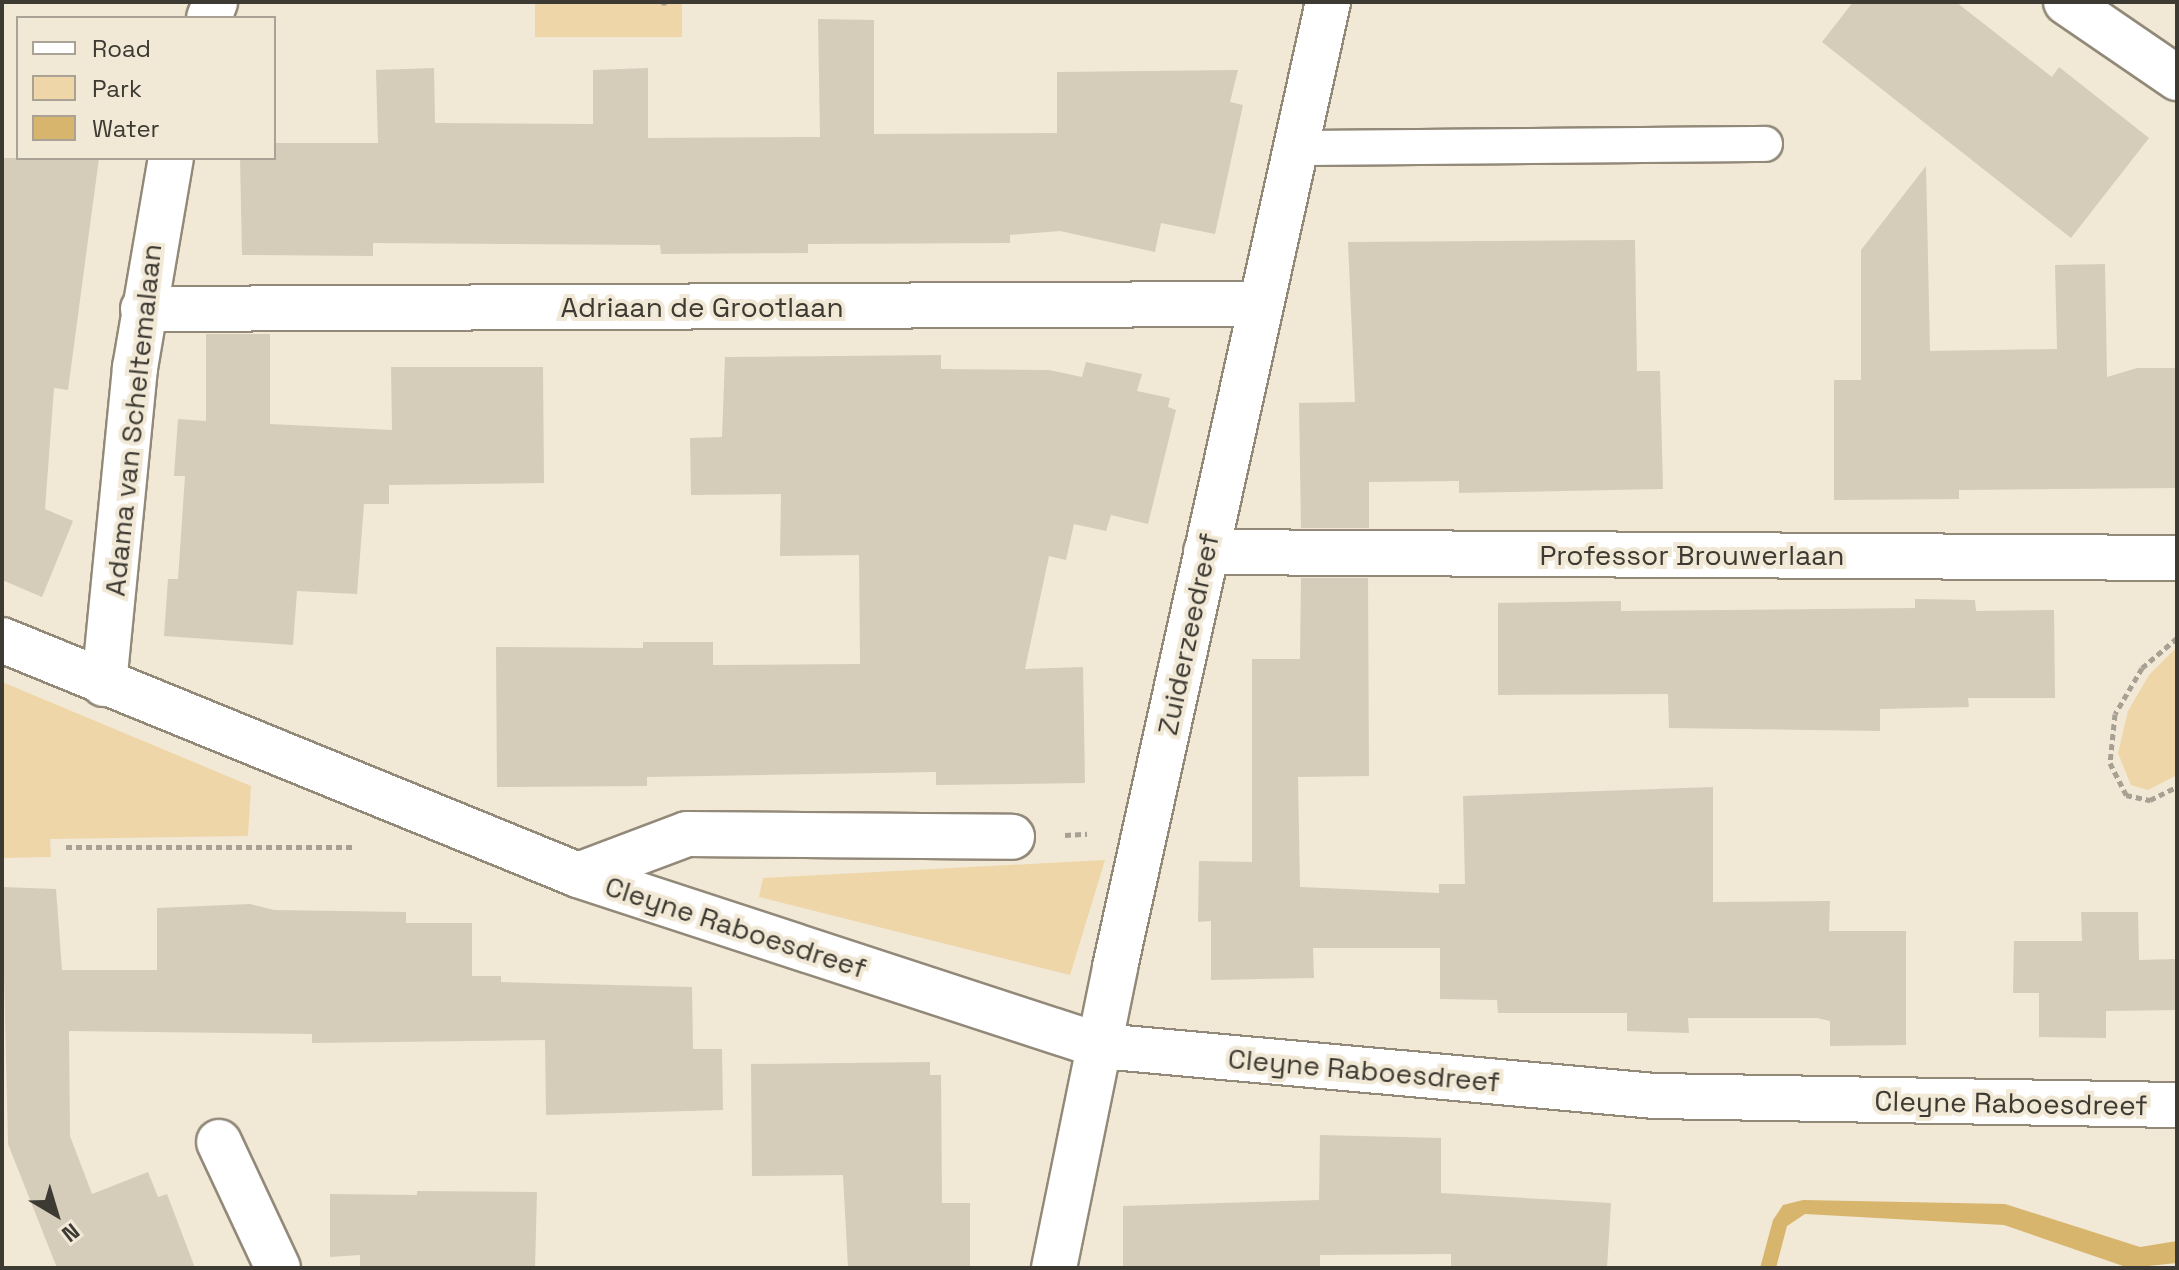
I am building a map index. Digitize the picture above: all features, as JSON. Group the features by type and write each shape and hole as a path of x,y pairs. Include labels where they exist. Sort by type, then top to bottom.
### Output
{"street":[{"name":"Zuiderzeedreef","path":"1054,1268 1145,831 1328,2"},
{"path":"2066,2 2177,78"},
{"name":"Adama van Scheltemalaan","path":"104,684 143,309 171,160"},
{"name":"Adriaan de Grootlaan","path":"143,309 1260,304"},
{"name":"Professor Brouwerlaan","path":"1206,552 2177,558"},
{"name":"Cleyne Raboesdreef","path":"2,640 578,875 1101,1046 1655,1096 2177,1105"},
{"name":"Cleyne Raboesdreef","path":"578,875 687,834 1012,837"},
{"path":"219,1142 278,1268"}],"lane":[{"path":"1296,148 1765,144"}],"path":[{"path":"2177,638 2142,668 2115,714 2110,763 2126,795 2150,800 2177,787"},
{"path":"66,847 384,846 385,797"},
{"path":"1012,837 1145,831"}],"green space":[{"path":"535,2 682,2 682,37 535,37"},
{"path":"2177,647 2177,775 2148,790 2131,785 2118,753 2128,711 2149,675"},
{"path":"2,682 251,786 248,836 50,839 51,857 2,858"},
{"path":"1105,860 1070,975 759,897 763,878"}],"water":[{"path":"1803,1200 2005,1204 2140,1247 2177,1241 2177,1263 2129,1268 2004,1225 1805,1214 1787,1226 1776,1268 1760,1268 1773,1220 1783,1205"}],"building":[{"path":"1853,2 1956,2 2052,77 2059,67 2149,138 2071,238 1822,42"},
{"path":"818,19 874,20 874,134 1057,133 1057,72 1238,70 1230,102 1243,105 1215,234 1161,223 1155,252 1060,231 1010,235 1010,243 808,244 808,253 661,254 660,245 373,243 373,256 242,255 240,160 276,160 276,143 378,143 376,70 434,68 435,123 593,124 593,70 648,68 648,138 820,137"},
{"path":"2,158 99,160 68,390 54,388 45,509 73,521 42,597 2,580"},
{"path":"1926,166 1930,351 2057,349 2055,265 2105,264 2107,377 2137,368 2177,368 2177,488 1959,490 1959,499 1834,500 1834,380 1861,380 1861,250"},
{"path":"1635,240 1637,371 1660,371 1663,489 1459,493 1459,481 1369,482 1369,528 1301,528 1299,403 1355,402 1348,242"},
{"path":"206,334 270,334 270,424 392,430 391,367 543,367 544,483 389,485 389,504 364,504 357,594 297,591 293,645 164,636 168,579 178,579 185,476 174,476 178,419 206,421"},
{"path":"941,355 941,369 1049,370 1082,377 1086,362 1142,374 1137,391 1170,398 1168,407 1176,410 1148,524 1111,515 1106,531 1074,524 1066,560 1049,556 1025,669 1083,667 1085,783 936,785 936,772 647,777 647,786 497,787 496,647 643,648 643,642 713,642 713,665 860,664 859,555 780,556 781,494 691,495 690,438 722,437 725,357"},
{"path":"1301,578 1368,578 1369,776 1298,777 1300,887 1439,893 1439,884 1465,884 1463,796 1713,787 1713,902 1830,901 1829,931 1906,931 1906,1045 1830,1046 1830,1021 1817,1018 1688,1018 1689,1033 1627,1031 1627,1013 1498,1013 1497,1000 1440,999 1440,948 1313,948 1314,978 1211,980 1211,921 1198,922 1199,861 1252,862 1252,659 1300,659"},
{"path":"1915,599 1975,600 1976,611 2054,610 2055,698 1968,698 1969,707 1880,709 1880,731 1669,728 1668,694 1498,695 1498,603 1621,601 1621,611 1915,608"},
{"path":"2,887 56,889 62,970 157,970 157,908 250,904 274,910 406,912 406,923 472,923 472,976 501,976 501,982 692,987 693,1049 722,1049 723,1110 546,1115 545,1040 312,1043 312,1034 69,1031 70,1136 92,1194 148,1172 158,1197 167,1194 195,1268 57,1268 8,1144"},
{"path":"2081,912 2138,912 2139,960 2177,959 2177,1010 2106,1011 2106,1038 2039,1037 2039,993 2013,993 2014,941 2082,941"},
{"path":"930,1062 930,1075 941,1075 942,1203 970,1203 970,1268 848,1268 843,1175 752,1176 751,1064"},
{"path":"1320,1135 1441,1138 1441,1193 1611,1203 1607,1268 1451,1268 1451,1254 1320,1255 1320,1268 1123,1268 1123,1206 1319,1200"},
{"path":"417,1191 537,1192 535,1268 360,1268 360,1255 330,1257 330,1194 417,1195"}]}
